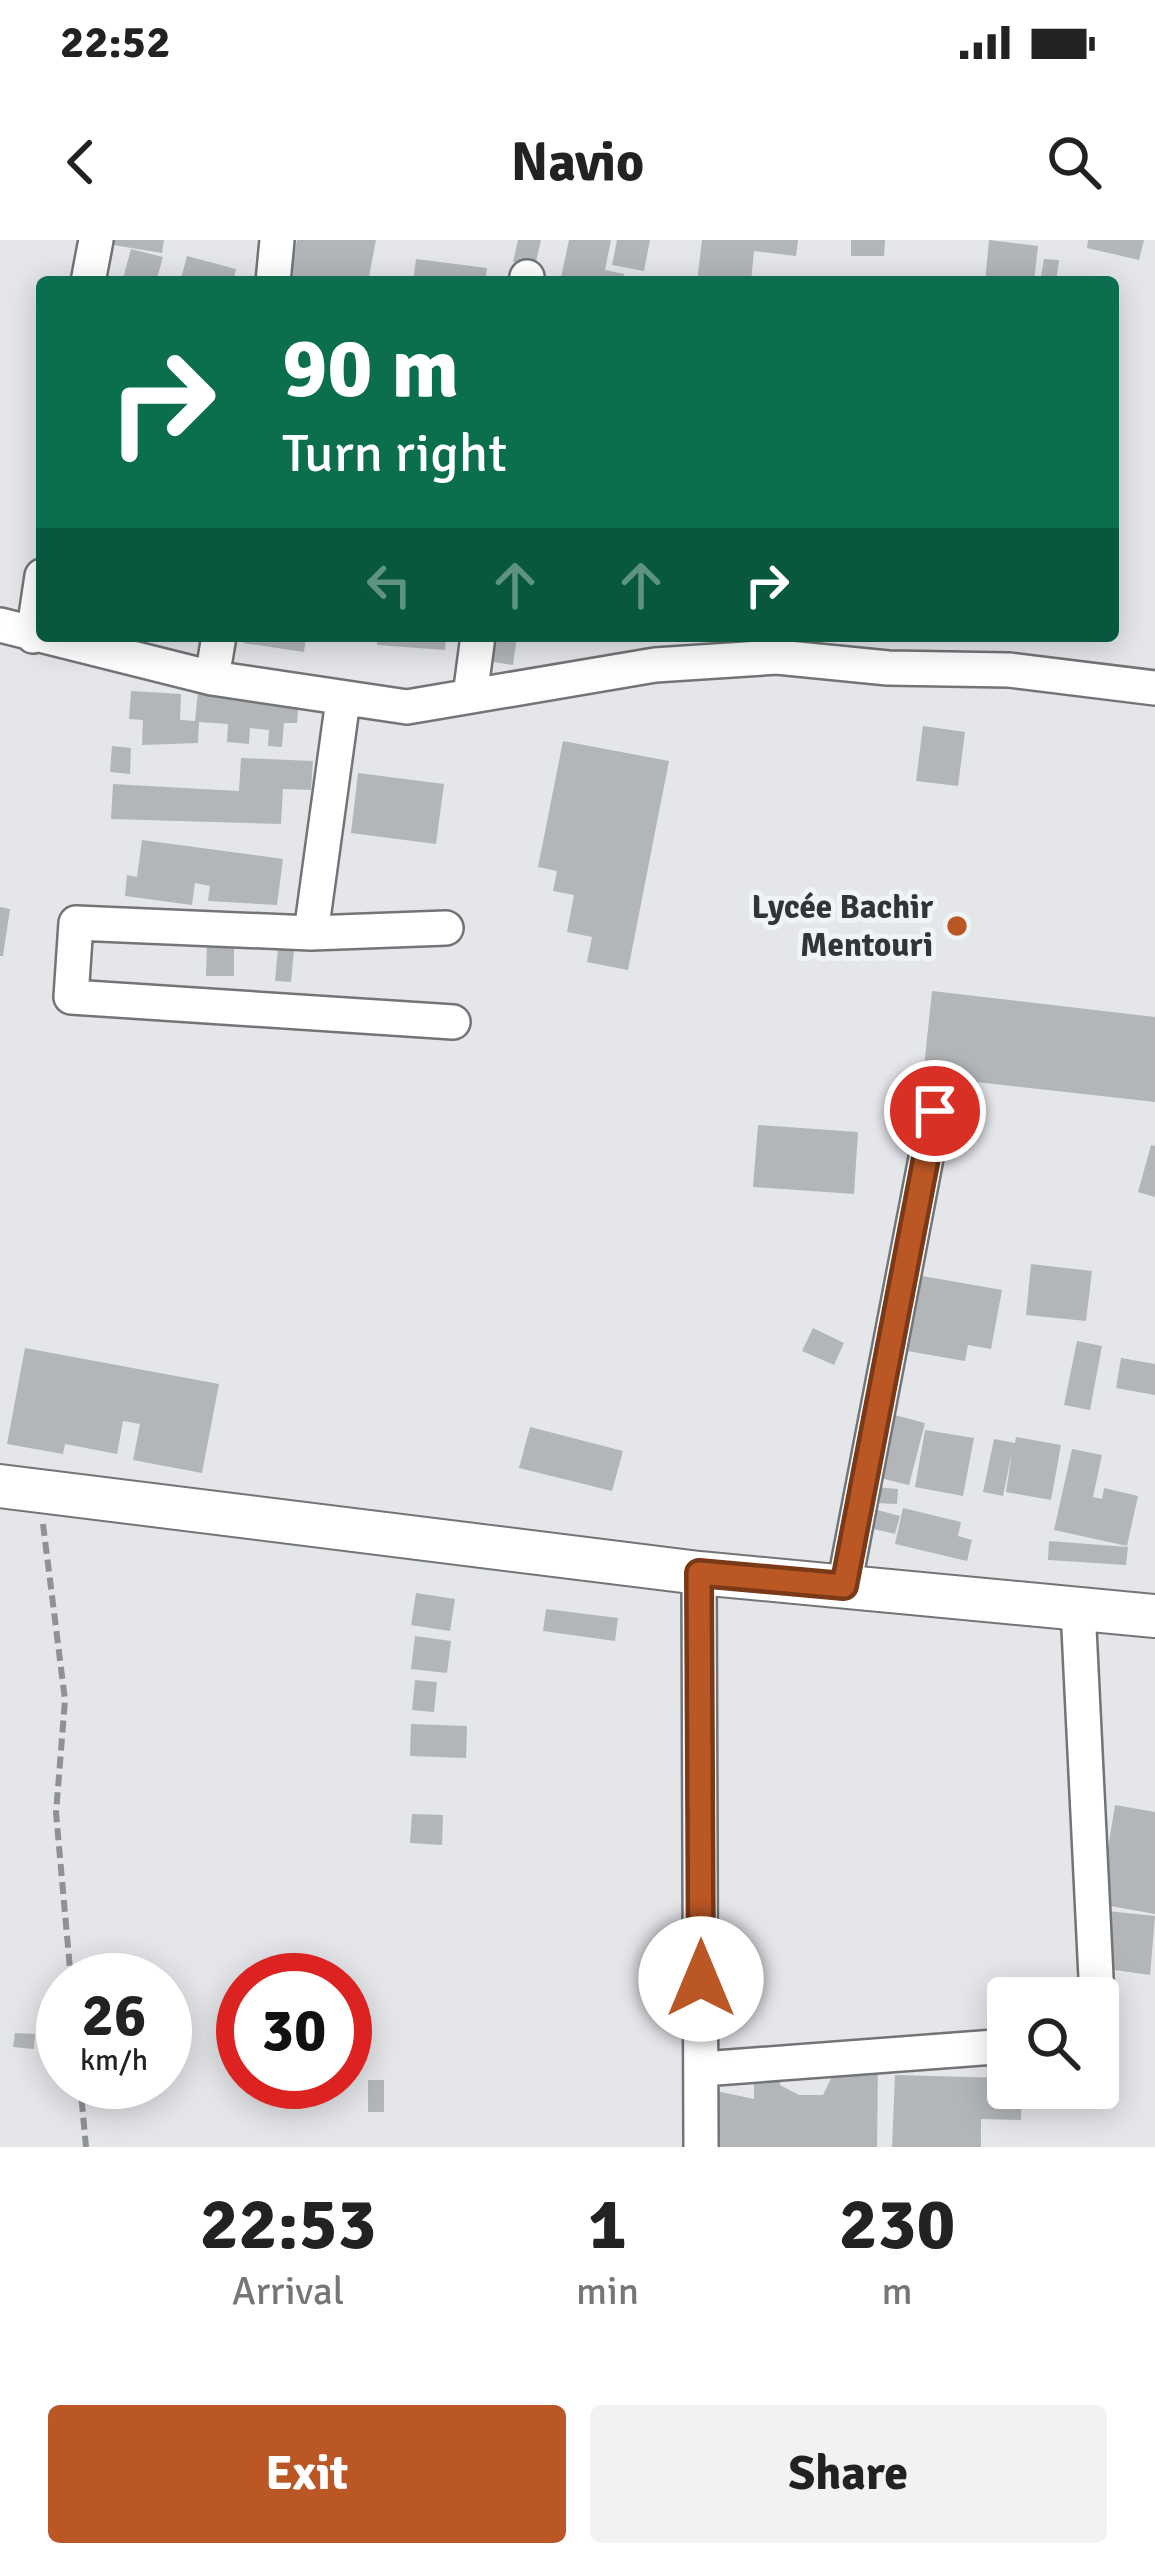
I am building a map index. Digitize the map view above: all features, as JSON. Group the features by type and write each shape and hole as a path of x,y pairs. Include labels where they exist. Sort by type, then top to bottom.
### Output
{"street":[{"path":"89,276 96,240"},
{"path":"274,276 277,240"},
{"path":"33,636 36,616"},
{"path":"0,625 36,637"},
{"path":"59,642 212,678 407,707 655,665 777,656 888,668 1009,670 1155,688"},
{"path":"212,678 219,642"},
{"path":"470,696 477,642"},
{"path":"311,933 343,700"},
{"path":"446,928 311,933 76,922 71,997 453,1022"},
{"path":"844,1586 935,1111"},
{"path":"20,1488 699,1573 1155,1616"},
{"path":"699,1573 701,2147"},
{"path":"1078,1608 1096,1977"},
{"path":"702,2069 987,2048"}],"path":[{"path":"20,1488 65,1700 56,1813 69,1953"},
{"path":"82,2109 86,2147"}],"building":[{"path":"114,240 164,240 162,253 113,245"},
{"path":"297,240 376,240 369,276 289,276"},
{"path":"518,240 541,240 535,266 513,262"},
{"path":"569,240 611,240 605,270 624,274 624,276 561,276"},
{"path":"617,240 650,240 644,271 612,265"},
{"path":"702,240 798,240 796,256 754,251 752,276 698,276"},
{"path":"851,240 885,240 884,256 851,256"},
{"path":"989,240 1038,246 1035,276 986,276"},
{"path":"1088,240 1144,240 1139,260 1087,248"},
{"path":"131,249 163,257 158,276 124,276"},
{"path":"187,256 236,269 234,276 182,276"},
{"path":"416,259 487,268 486,276 414,276"},
{"path":"1044,259 1059,260 1057,276 1041,276"},
{"path":"243,642 305,642 304,652"},
{"path":"377,642 446,642 445,650"},
{"path":"476,642 516,642 513,665 473,659"},
{"path":"131,691 181,694 180,720 195,721 198,691 299,698 297,723 284,723 282,747 268,746 269,730 250,728 249,744 227,742 228,724 199,722 198,743 142,745 143,720 129,719"},
{"path":"923,726 965,732 958,786 916,781"},
{"path":"563,741 669,761 628,970 587,962 592,937 567,932 574,895 553,891 557,871 538,867"},
{"path":"112,746 131,748 130,774 110,772"},
{"path":"241,758 313,761 311,790 283,789 281,824 111,819 113,784 239,791"},
{"path":"358,773 444,784 436,844 351,833"},
{"path":"142,840 283,859 277,905 208,901 210,886 195,883 192,905 125,896 127,875 137,877"},
{"path":"0,907 10,909 3,956 0,956"},
{"path":"207,945 234,945 234,976 206,976"},
{"path":"278,948 294,950 291,982 275,981"},
{"path":"932,991 1155,1017 1155,1102 923,1076"},
{"path":"758,1125 858,1132 854,1194 753,1187"},
{"path":"1151,1145 1155,1146 1155,1197 1138,1192"},
{"path":"1031,1264 1092,1271 1086,1321 1026,1315"},
{"path":"905,1273 1002,1290 991,1349 968,1345 965,1361 907,1351 915,1310 899,1307"},
{"path":"813,1328 844,1343 834,1365 802,1351"},
{"path":"1077,1341 1102,1346 1090,1410 1064,1405"},
{"path":"25,1348 219,1384 202,1473 133,1460 140,1424 123,1421 117,1454 65,1444 63,1454 7,1444"},
{"path":"1121,1358 1155,1364 1155,1395 1116,1388"},
{"path":"872,1409 925,1423 909,1485 876,1477"},
{"path":"530,1427 623,1451 612,1491 519,1468"},
{"path":"925,1430 974,1438 963,1496 915,1487"},
{"path":"1016,1437 1061,1445 1051,1500 1006,1492 1012,1452 1003,1496 983,1492 994,1439 1015,1443"},
{"path":"1072,1449 1102,1455 1093,1497 1102,1499 1104,1488 1138,1496 1127,1546 1054,1530"},
{"path":"875,1487 898,1489 897,1504 874,1503"},
{"path":"866,1507 900,1516 895,1534 861,1526"},
{"path":"903,1508 961,1522 958,1536 972,1540 967,1561 895,1544"},
{"path":"1049,1541 1128,1547 1126,1565 1048,1560"},
{"path":"416,1593 455,1599 450,1631 411,1625"},
{"path":"546,1609 618,1618 615,1641 543,1631"},
{"path":"415,1636 451,1641 447,1673 411,1669"},
{"path":"415,1680 437,1682 434,1712 412,1710"},
{"path":"411,1724 467,1726 466,1758 410,1756"},
{"path":"1115,1805 1155,1812 1155,1914 1099,1904"},
{"path":"412,1814 443,1815 442,1845 410,1843"},
{"path":"1107,1911 1155,1916 1150,1975 1100,1968"},
{"path":"15,2033 35,2034 34,2049 13,2047"},
{"path":"839,2062 878,2063 877,2147 716,2147 716,2091 754,2099 754,2071 781,2071 780,2085 799,2095 823,2095"},
{"path":"895,2075 987,2077 987,2109 1021,2109 1021,2120 981,2119 981,2147 892,2147"},
{"path":"372,2080 384,2080 384,2112 368,2112"}],"place":[{"name":"Lycée Bachir Mentouri","path":"957,926"}],"route":[{"path":"701,1979 699,1573 844,1586 935,1111"}]}
